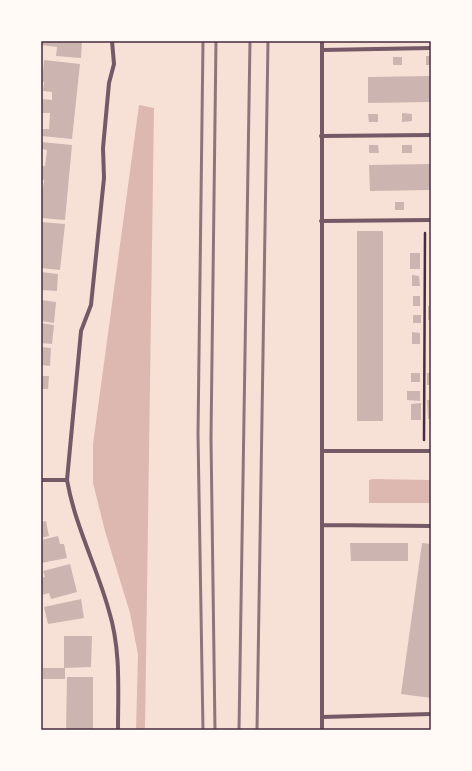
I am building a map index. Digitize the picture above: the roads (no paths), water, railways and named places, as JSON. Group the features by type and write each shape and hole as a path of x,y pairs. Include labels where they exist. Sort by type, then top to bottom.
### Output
{"street":[{"path":"112,41 114,64 108,90 103,148 103,194 91,305 81,331 67,480 71,504 109,611 116,642 118,666 118,730"},
{"path":"322,41 321,221 324,451 322,730"},
{"path":"322,50 431,48"},
{"path":"321,136 431,135"},
{"path":"321,221 431,220"},
{"path":"324,451 431,451"},
{"path":"41,480 67,480"},
{"path":"323,525 431,526"},
{"path":"322,717 431,714"}],"railway":[{"path":"203,41 198,434 203,730"},
{"path":"215,730 211,438 216,41"},
{"path":"239,730 250,41"},
{"path":"257,730 268,41"}]}
